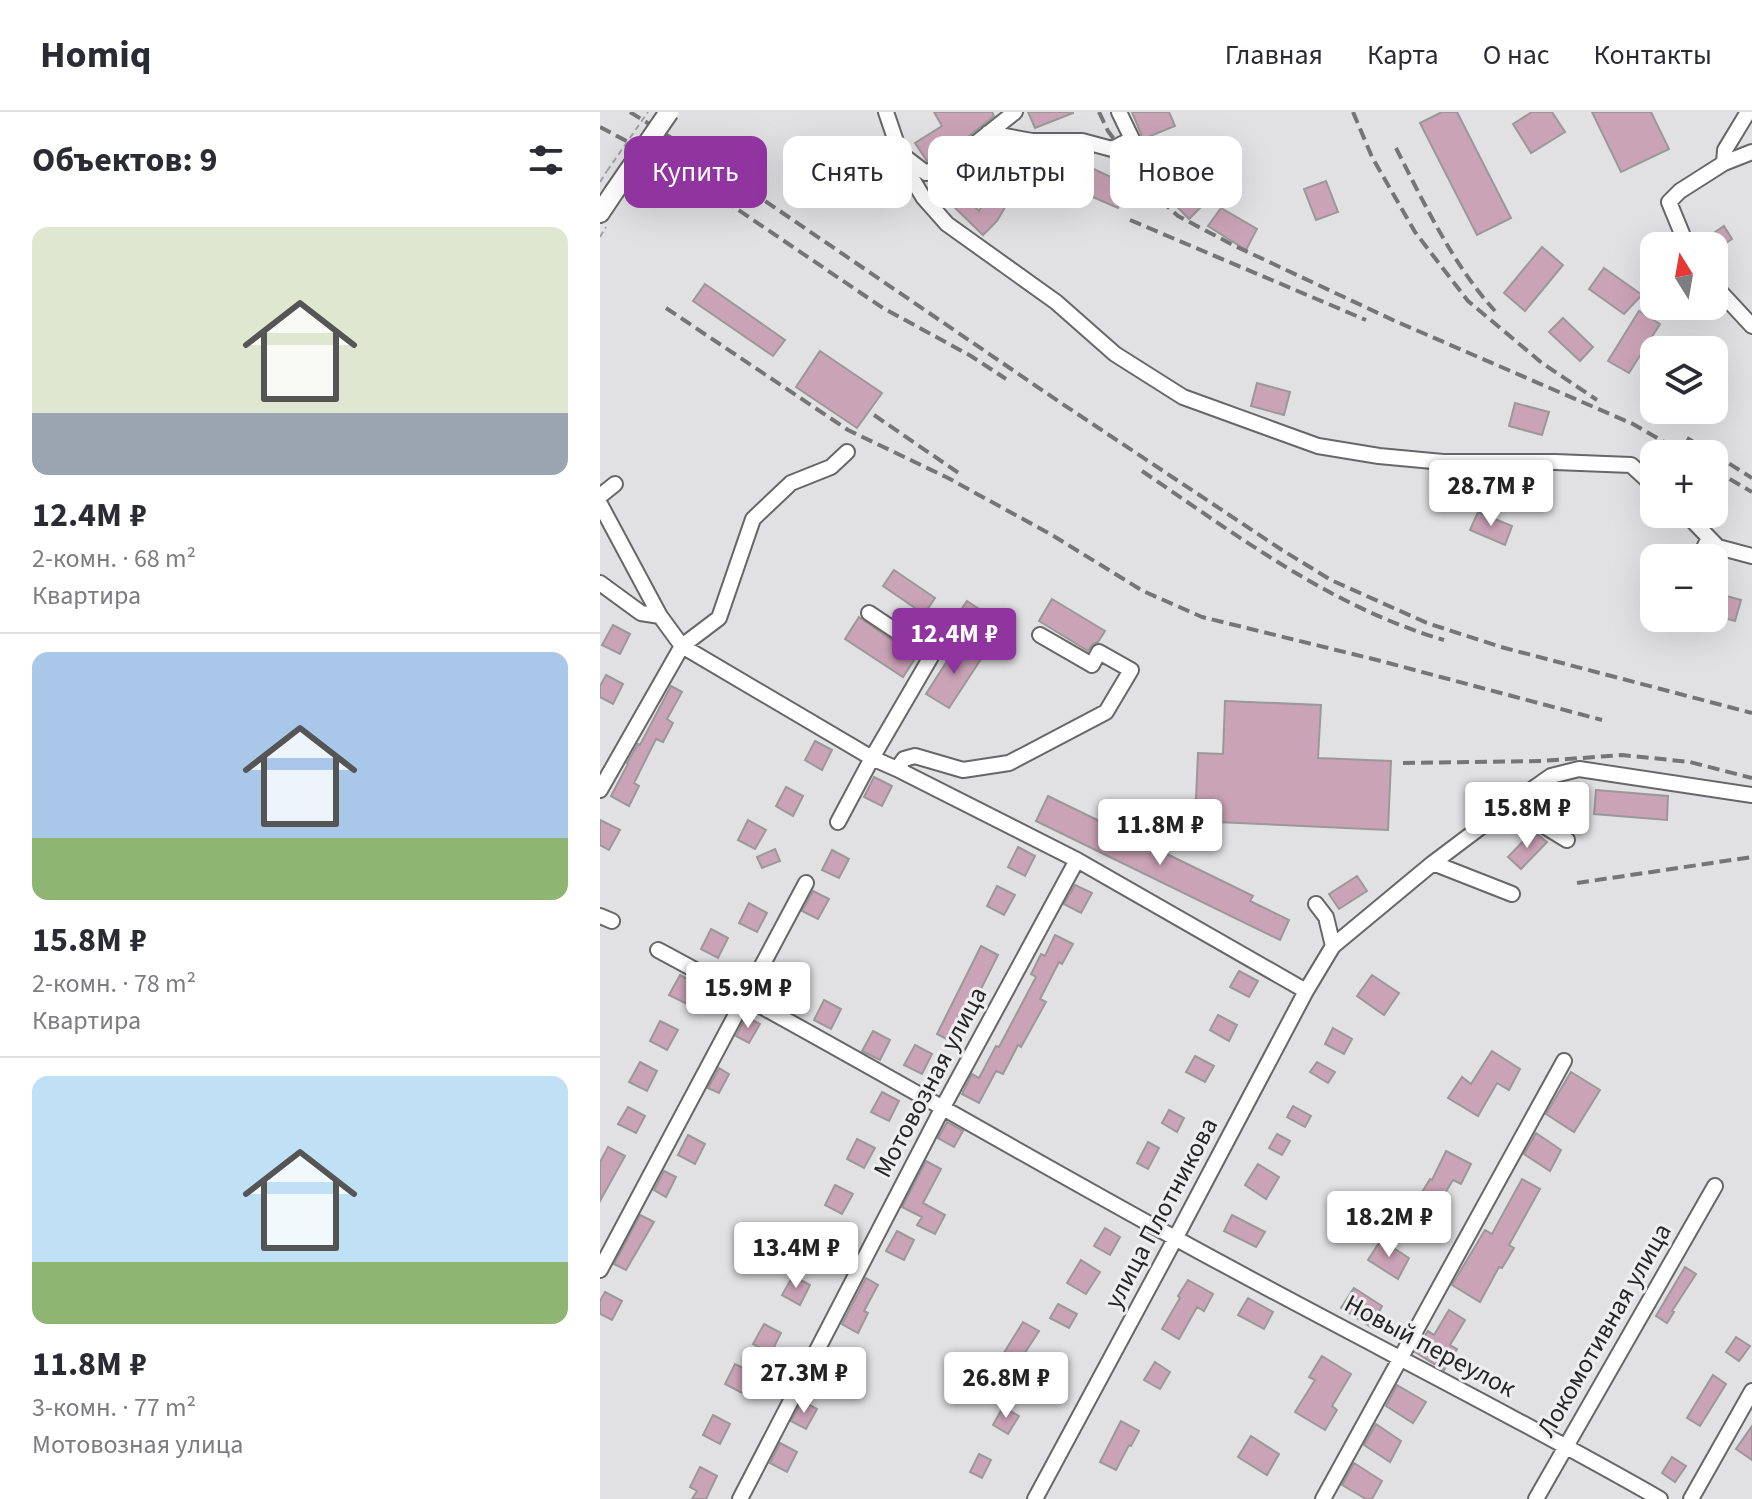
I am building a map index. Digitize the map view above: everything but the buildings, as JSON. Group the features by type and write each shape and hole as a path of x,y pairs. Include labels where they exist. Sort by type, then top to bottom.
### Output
{"main road":[{"path":"600,213 607,187 669,112"}],"street":[{"path":"886,112 894,136"},
{"path":"912,163 926,173 961,155 1015,112"},
{"path":"988,133 1032,141 1082,141 1112,149 1132,139 1119,112"},
{"path":"1724,163 1725,150 1748,112"},
{"path":"1681,232 1669,202 1680,191 1724,163 1752,152"},
{"path":"912,178 923,197 947,224 1056,302 1115,354 1183,397 1318,446 1443,462 1631,465 1640,473"},
{"path":"1728,300 1752,326"},
{"path":"600,790 682,646 719,618 753,519 791,483 831,467 847,452"},
{"path":"600,496 615,484"},
{"path":"600,504 660,616 682,646 872,758 1077,860 1306,991"},
{"path":"1699,528 1718,547 1752,556"},
{"path":"1706,544 1709,538"},
{"path":"600,583 641,613 660,616"},
{"path":"869,613 932,655"},
{"path":"838,822 946,631"},
{"path":"897,769 904,759 915,756 963,770 1009,763 1106,712 1131,670 1099,652 1092,665 1040,635"},
{"name":"улица Плотникова","path":"1035,1499 1306,991 1333,946 1433,863 1551,776 1579,769 1752,795"},
{"path":"1510,805 1567,840"},
{"name":"Мотовозная улица","path":"740,1499 943,1107 1077,860"},
{"path":"1433,863 1512,894"},
{"path":"600,1270 806,883"},
{"path":"1316,904 1326,917 1333,946"},
{"name":"Новый переулок","path":"658,950 747,997 1175,1239 1565,1445 1660,1499"},
{"path":"1323,1499 1564,1061"},
{"name":"Локомотивная улица","path":"1536,1499 1715,1186"},
{"path":"1691,1499 1752,1391"}],"path":[{"path":"607,187 607,171 648,112"}],"railway":[{"path":"630,112 1061,403 1331,580 1427,623 1501,647 1752,713"},
{"path":"1099,112 1108,131 1157,197 1178,216 1395,321 1633,424 1661,440"},
{"path":"1353,112 1372,157 1415,232 1468,301 1542,363 1597,400"},
{"path":"600,127 672,165 883,308 971,356 1006,379"},
{"path":"1396,148 1453,254 1495,311"},
{"path":"1130,220 1366,320"},
{"path":"666,308 848,430 948,478 1052,535 1143,591 1202,617 1602,720"},
{"path":"874,415 963,476"},
{"path":"1728,463 1752,478"},
{"path":"1142,471 1287,568 1324,589 1363,609 1444,640"},
{"path":"1728,478 1752,492"},
{"path":"1403,763 1541,761 1622,755 1690,762 1752,778"},
{"path":"1577,883 1752,857"}]}
